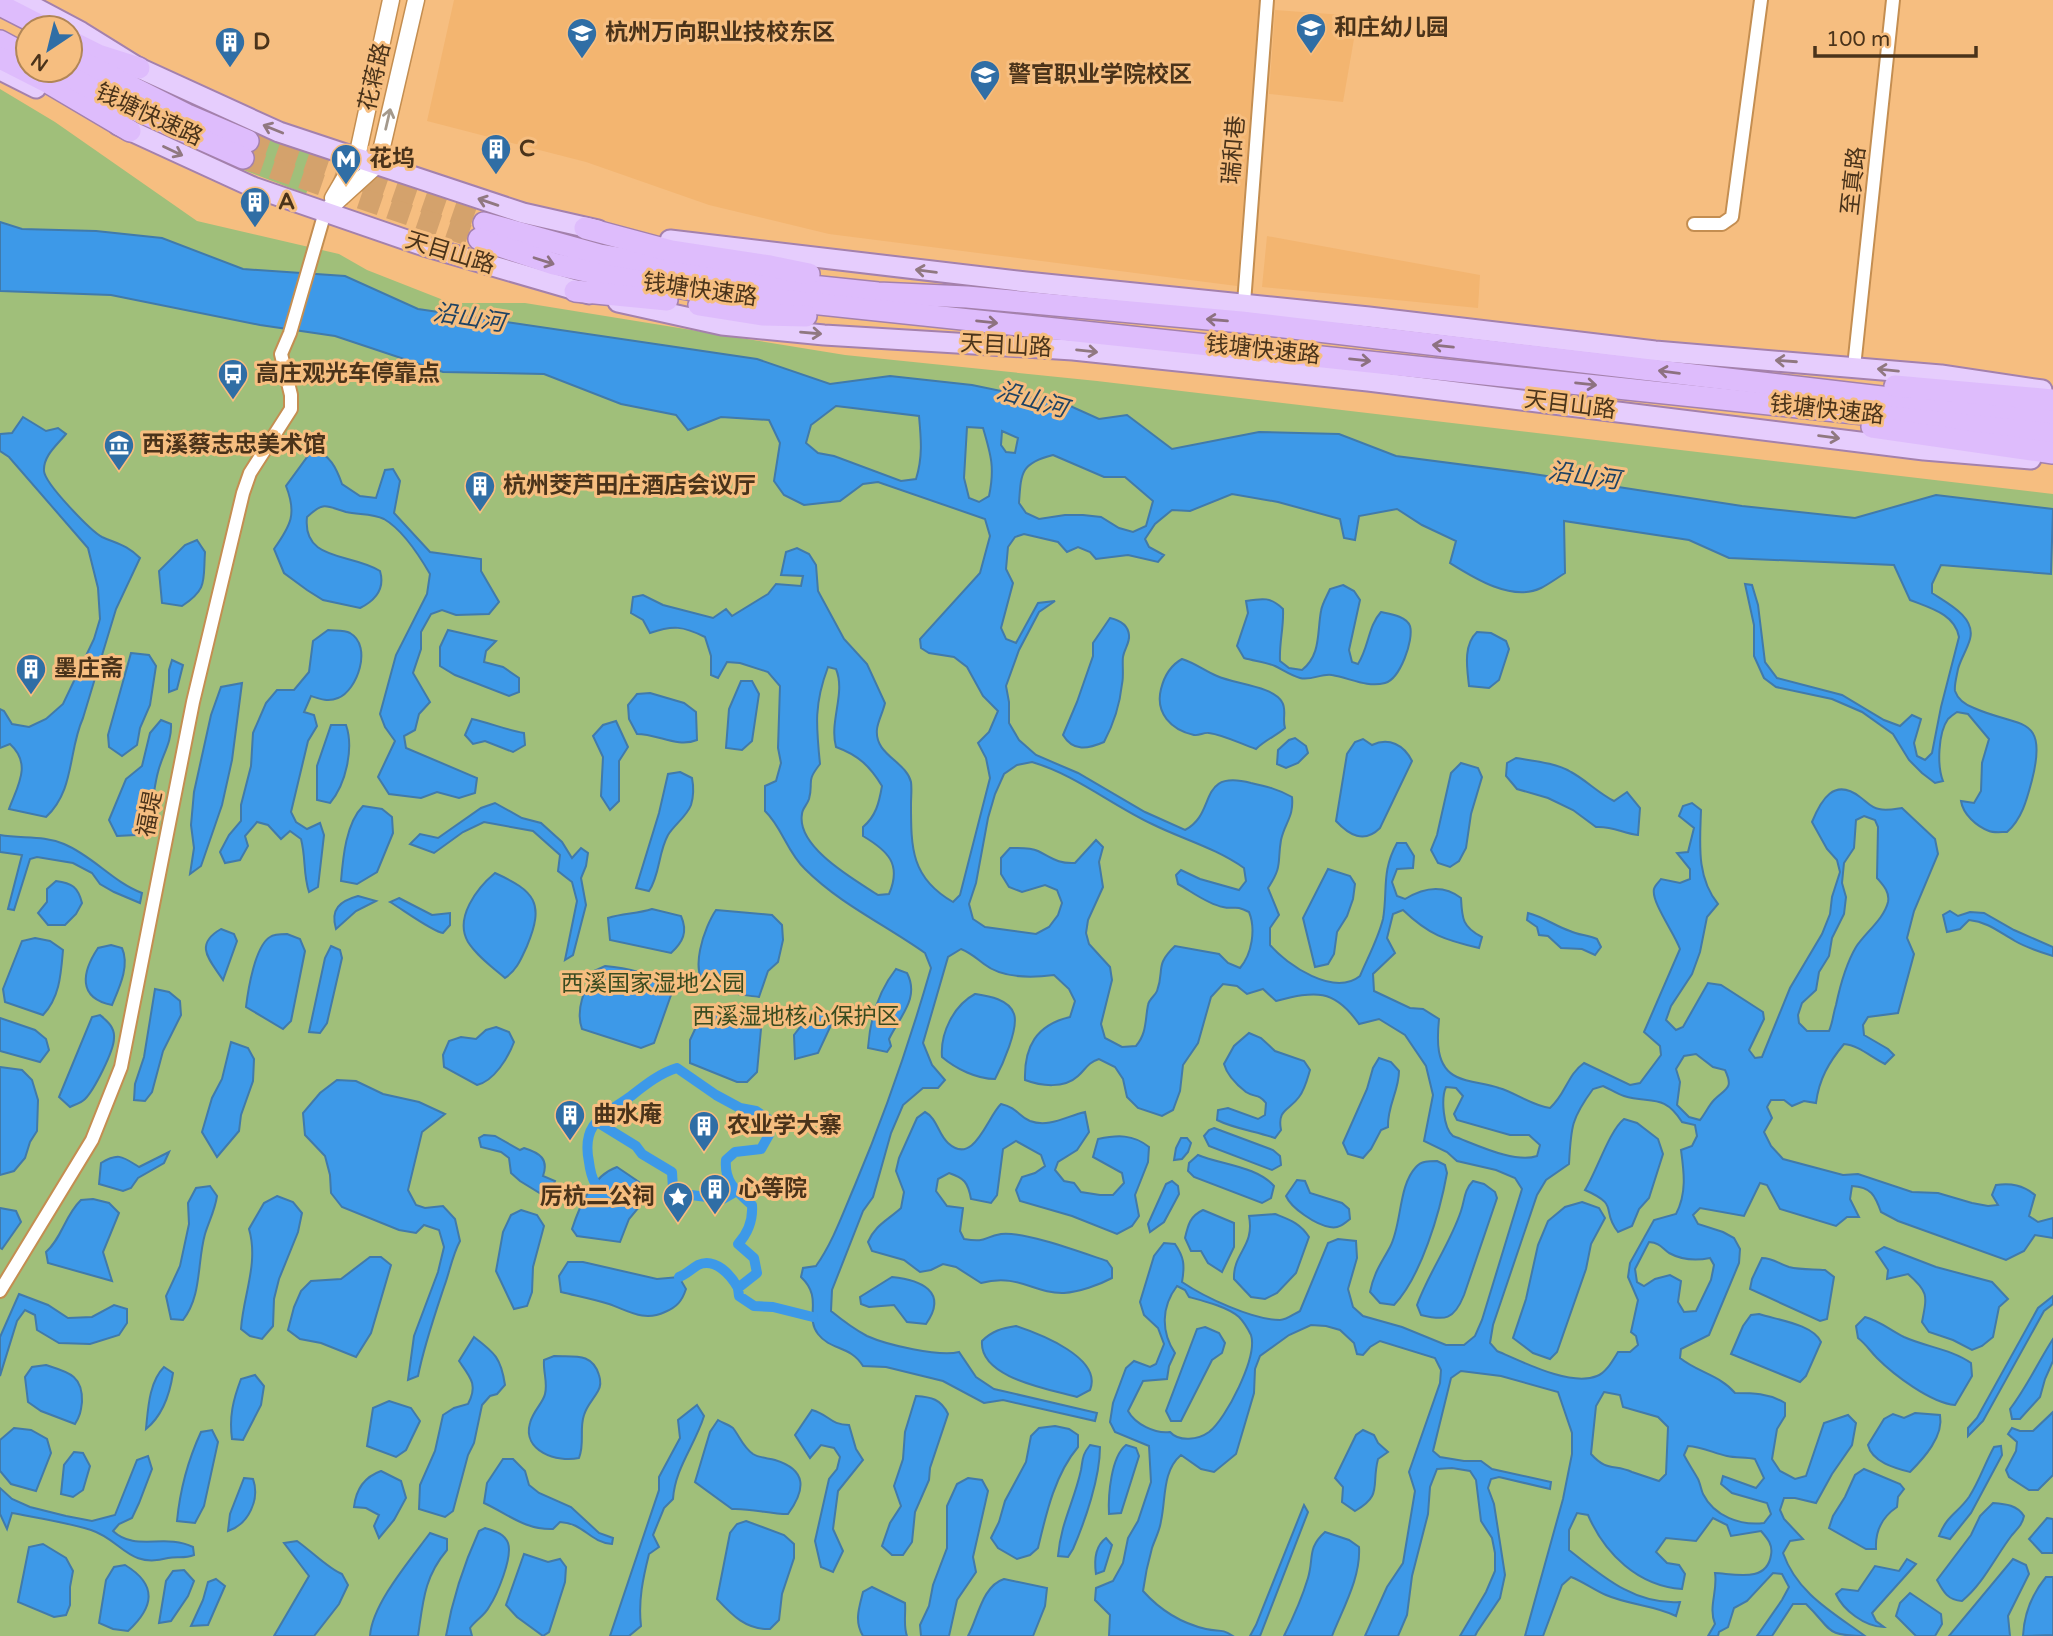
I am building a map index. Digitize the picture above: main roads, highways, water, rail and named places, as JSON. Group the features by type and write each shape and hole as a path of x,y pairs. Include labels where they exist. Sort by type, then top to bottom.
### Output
{"highway":[{"path":"0,5 18,14"},
{"path":"84,48 139,68"},
{"path":"0,58 130,131"},
{"name":"钱塘快速路","path":"83,84 140,113 246,150 187,115 84,63"},
{"path":"585,228 671,251 770,266 836,280 967,297"},
{"name":"钱塘快速路","path":"2053,417 1711,388 1398,364 770,300 660,285 554,264 482,231 600,255 744,279 878,293 967,297 1241,322 1711,388 2053,434"},
{"path":"575,291 654,298 762,315 937,317"},
{"path":"1711,388 1929,388 2053,400"},
{"path":"1711,388 1925,437 2053,453"}],"main road":[{"path":"21,0 81,32 139,68 279,132 523,213 585,228 972,276 1244,303 1655,351 1941,375 2053,392"},
{"name":"天目山路","path":"0,70 253,187 424,246 575,291 722,325 824,335 1073,350 1368,381 1924,450 2053,461"}],"water":[{"name":"沿山河","path":"0,222 22,229 96,231 162,238 243,269 345,276 418,309 757,359 830,384 890,376 972,385 1068,405 1099,419 1127,415 1172,449 1259,432 1339,434 1396,456 1742,506 1855,518 1936,495 2053,509 2051,574 1941,565 1932,584 1932,593 1965,617 1971,631 1956,680 1955,691 1958,697 1971,707 2026,726 2033,733 2036,758 2032,780 2020,815 2007,832 1984,829 1971,819 1962,806 1961,801 1974,803 1981,791 1982,763 1989,739 1968,714 1957,712 1945,725 1940,750 1943,781 1935,783 1909,760 1893,734 1862,712 1832,699 1776,687 1764,678 1754,656 1754,625 1745,584 1752,585 1758,605 1765,662 1777,678 1842,695 1884,720 1900,726 1912,715 1921,719 1914,743 1917,756 1925,760 1932,753 1959,637 1957,629 1947,617 1910,600 1894,565 1729,558 1689,540 1564,521 1565,573 1541,588 1518,592 1494,586 1450,563 1456,541 1422,525 1397,509 1359,516 1355,540 1344,538 1340,519 1278,502 1232,494 1190,511 1172,510 1155,524 1145,539 1149,547 1164,555 1158,562 1128,555 1096,559 1090,552 1078,547 1067,552 1058,542 1024,534 1015,537 1008,547 1006,569 1013,583 1001,628 1006,639 1016,643 1038,603 1055,601 1039,612 1019,650 1006,686 1009,723 1019,740 1036,755 1078,773 1145,812 1185,830 1202,814 1215,787 1222,782 1234,780 1251,783 1292,797 1290,815 1281,840 1278,869 1268,888 1279,915 1270,928 1270,945 1299,969 1325,981 1349,982 1360,976 1383,919 1387,872 1392,853 1397,843 1406,843 1414,856 1413,868 1397,869 1392,882 1397,896 1405,899 1433,889 1454,894 1461,898 1467,926 1482,937 1479,948 1467,945 1430,931 1403,910 1393,914 1387,938 1395,953 1373,974 1374,991 1410,1008 1423,1009 1439,1019 1441,1060 1457,1077 1494,1086 1544,1107 1550,1108 1555,1103 1574,1073 1584,1063 1630,1085 1640,1083 1661,1055 1660,1046 1644,1032 1680,949 1656,902 1654,889 1661,879 1680,883 1690,879 1690,869 1677,853 1688,852 1694,828 1679,816 1683,806 1692,803 1701,810 1700,847 1703,871 1711,894 1718,904 1707,917 1700,952 1692,974 1671,1006 1666,1020 1676,1030 1683,1027 1708,983 1721,985 1763,1012 1764,1019 1749,1050 1755,1058 1762,1057 1790,988 1822,934 1830,914 1840,872 1837,860 1827,849 1812,822 1824,799 1836,790 1843,789 1851,791 1876,808 1902,808 1935,839 1938,854 1914,911 1907,938 1914,954 1898,1013 1868,1017 1863,1025 1864,1035 1894,1055 1885,1064 1844,1044 1826,1071 1816,1103 1804,1101 1792,1106 1784,1100 1771,1100 1767,1107 1772,1118 1764,1132 1771,1146 1783,1159 1843,1175 1858,1174 1912,1192 1938,1193 1988,1206 1998,1205 1992,1195 1996,1185 2021,1187 2035,1195 2029,1216 2038,1222 2053,1218 2053,1238 2035,1235 2024,1251 2006,1260 1898,1221 1881,1212 1874,1197 1864,1188 1852,1186 1850,1199 1859,1217 1847,1217 1836,1226 1780,1209 1767,1185 1760,1183 1744,1216 1700,1208 1693,1215 1698,1224 1734,1238 1740,1249 1739,1263 1709,1335 1681,1349 1680,1358 1722,1382 1735,1393 1766,1395 1785,1403 1785,1416 1777,1429 1772,1459 1780,1471 1795,1479 1806,1476 1824,1423 1848,1415 1856,1423 1852,1445 1816,1503 1784,1498 1780,1510 1784,1519 1803,1539 1790,1541 1783,1553 1797,1579 1817,1601 1865,1636 1835,1633 1806,1604 1793,1604 1772,1636 1757,1636 1789,1587 1782,1574 1773,1573 1747,1601 1734,1608 1728,1627 1719,1632 1718,1636 1708,1636 1715,1624 1712,1611 1715,1573 1749,1575 1763,1570 1768,1564 1771,1548 1761,1531 1731,1536 1727,1525 1713,1518 1696,1541 1666,1538 1656,1552 1667,1563 1679,1565 1685,1574 1682,1589 1666,1587 1637,1575 1604,1543 1588,1515 1577,1513 1569,1530 1569,1550 1607,1579 1634,1594 1664,1602 1680,1602 1676,1616 1615,1598 1571,1577 1562,1585 1543,1636 1525,1636 1563,1499 1572,1454 1572,1433 1558,1392 1501,1376 1461,1371 1451,1378 1433,1451 1440,1457 1481,1461 1492,1469 1551,1482 1550,1489 1499,1477 1491,1479 1488,1488 1494,1504 1505,1575 1500,1598 1475,1636 1460,1636 1495,1571 1495,1553 1492,1538 1481,1521 1476,1480 1470,1471 1437,1469 1430,1487 1428,1514 1412,1576 1407,1615 1398,1636 1365,1636 1387,1587 1403,1563 1415,1491 1409,1472 1440,1383 1441,1370 1435,1358 1380,1341 1363,1355 1357,1354 1354,1343 1340,1330 1311,1325 1289,1335 1260,1356 1255,1369 1254,1393 1236,1454 1214,1472 1201,1469 1181,1455 1168,1477 1160,1524 1143,1591 1156,1604 1179,1619 1233,1636 1109,1636 1110,1615 1095,1600 1096,1588 1113,1581 1123,1563 1128,1538 1138,1521 1151,1482 1149,1446 1115,1432 1110,1422 1113,1403 1126,1368 1134,1361 1150,1367 1156,1364 1164,1344 1158,1328 1144,1315 1140,1302 1154,1256 1164,1243 1175,1244 1182,1257 1182,1282 1229,1307 1280,1320 1300,1311 1328,1243 1338,1239 1356,1241 1357,1258 1348,1289 1353,1307 1363,1316 1402,1327 1446,1345 1464,1345 1475,1336 1482,1320 1522,1189 1515,1178 1496,1170 1457,1161 1447,1152 1424,1141 1433,1095 1426,1066 1405,1035 1379,1019 1359,1024 1350,1012 1332,998 1313,994 1276,1001 1263,989 1247,994 1237,986 1223,984 1211,997 1198,1043 1183,1065 1180,1091 1173,1110 1162,1116 1138,1108 1127,1097 1123,1079 1115,1067 1099,1059 1072,1080 1059,1085 1025,1080 1027,1057 1034,1039 1048,1026 1070,1017 1075,1001 1069,989 1054,975 1008,975 992,969 961,949 948,957 923,1043 932,1065 945,1080 938,1088 923,1088 903,1105 891,1133 873,1197 863,1211 832,1290 831,1311 857,1330 876,1339 926,1352 959,1352 976,1377 994,1389 1097,1413 1095,1421 1003,1400 984,1403 943,1381 886,1367 863,1366 858,1359 818,1334 814,1327 811,1293 801,1277 803,1268 816,1266 842,1217 887,1104 931,968 925,953 848,903 805,869 765,811 765,786 776,781 781,763 778,748 780,686 768,672 740,663 727,662 718,678 711,675 711,656 705,637 678,628 650,633 643,620 631,613 633,597 643,595 663,605 713,618 726,609 732,616 768,594 776,584 801,586 803,576 781,575 786,552 797,548 809,554 816,565 818,591 844,639 867,664 885,703 877,738 885,752 903,769 911,782 912,834 916,861 929,883 953,902 960,895 990,778 986,758 978,743 989,732 998,711 983,696 967,667 954,657 929,653 921,648 920,639 980,573 990,536 985,519 878,482 863,484 840,501 804,505 784,495 774,481 780,443 769,420 721,417 688,430 676,415 621,404 544,374 443,372 335,336 260,325 111,295 0,291","holes":["836,406 919,416 921,455 916,479 901,481 834,456 818,453 806,443 811,425","967,427 983,428 991,462 989,496 979,502 969,498 964,478","1002,431 1018,438 1015,453 1006,452 1001,445","1053,455 1104,477 1125,477 1153,501 1146,526 1133,532 1119,528 1101,517 1065,515 1039,519 1026,513 1019,503 1022,476 1029,466","828,667 836,669 839,678 834,727 836,747 863,762 882,786 876,809 863,827 863,836 890,859 894,874 889,894 878,895 829,861 808,838 803,826 802,812 809,799 811,779 820,764 818,704","1032,762 1063,774 1137,816 1244,868 1246,881 1239,890 1200,879 1181,870 1176,875 1178,884 1205,900 1249,912 1252,933 1250,949 1240,968 1228,963 1219,954 1175,946 1162,963 1159,984 1149,1003 1140,1041 1136,1046 1122,1047 1105,1038 1101,1024 1112,980 1110,967 1089,944 1086,933 1088,920 1103,887 1099,862 1103,847 1096,840 1075,863 1060,861 1032,849 1010,848 1001,858 1001,874 1009,887 1022,892 1045,885 1057,890 1062,903 1058,915 1049,927 1036,934 985,927 973,919 969,904 995,794 1004,774 1017,765","1864,816 1875,820 1878,827 1877,878 1887,892 1888,902 1883,914 1856,947 1849,961 1829,1031 1807,1031 1799,1023 1798,1015 1802,1003 1816,990 1819,972 1829,956 1832,938 1844,914 1844,863 1854,848 1856,820","1696,1054 1713,1067 1725,1070 1729,1085 1712,1102 1700,1120 1689,1117 1677,1105 1680,1082 1676,1069 1684,1056","1603,1086 1624,1096 1663,1103 1682,1122 1695,1125 1697,1136 1692,1146 1681,1150 1683,1190 1676,1214 1654,1220 1630,1263 1628,1277 1638,1300 1631,1332 1636,1336 1638,1345 1630,1352 1618,1352 1609,1366 1597,1376 1573,1378 1532,1366 1497,1351 1490,1343 1493,1325 1537,1195 1546,1180 1569,1164 1572,1132 1580,1108 1593,1089","1446,1087 1456,1088 1463,1096 1454,1114 1457,1120 1510,1135 1529,1135 1540,1145 1537,1156 1528,1158 1507,1155 1453,1136 1447,1127 1443,1105","1649,1242 1658,1244 1679,1257 1694,1260 1710,1258 1714,1265 1711,1280 1696,1311 1684,1312 1678,1302 1681,1281 1670,1275 1655,1279 1644,1286 1637,1282 1635,1269","1177,1286 1185,1290 1189,1297 1234,1313 1251,1335 1250,1358 1232,1401 1209,1432 1194,1438 1183,1439 1170,1432 1152,1430 1140,1424 1128,1411 1143,1381 1167,1379 1175,1353 1165,1328 1166,1311","1604,1392 1620,1395 1623,1407 1658,1417 1668,1427 1666,1474 1659,1481 1597,1460 1591,1454 1596,1406","1688,1446 1727,1456 1755,1459 1764,1478 1756,1488 1723,1476 1721,1484 1732,1493 1767,1503 1771,1514 1764,1523 1755,1524 1729,1518 1708,1502 1684,1455"]},
{"path":"23,417 46,431 58,428 66,434 46,460 46,477 69,507 96,533 126,547 140,558 116,609 78,731 62,795 46,817 9,809 22,767 17,752 10,744 0,748 0,709 12,724 29,727 46,719 63,704 94,639 100,619 98,588 88,548 9,457 0,451 0,434 12,433"},
{"path":"313,449 332,462 342,484 360,496 376,498 385,470 393,469 400,481 394,513 430,552 481,559 481,571 499,602 489,614 456,615 442,610 431,614 421,632 421,649 413,673 430,702 419,714 415,730 404,736 406,748 477,778 475,793 459,798 437,792 421,798 389,794 378,777 395,741 380,714 396,655 427,594 430,574 404,536 384,519 325,506 307,517 312,542 331,554 380,571 378,593 360,608 323,600 284,573 274,549 285,533 292,512 286,486"},
{"path":"197,540 205,552 204,577 200,589 182,606 162,603 159,571 185,545"},
{"path":"1343,585 1354,591 1360,600 1349,650 1352,662 1358,664 1373,624 1381,612 1401,618 1410,626 1410,640 1405,658 1391,680 1372,684 1328,675 1304,679 1271,665 1244,658 1237,646 1248,613 1246,601 1266,599 1283,609 1280,661 1289,668 1302,670 1315,651 1322,608 1330,589"},
{"path":"1110,618 1127,628 1129,635 1123,657 1123,681 1118,706 1104,742 1076,747 1063,735 1093,656 1093,643"},
{"path":"328,630 350,633 357,639 361,657 356,678 345,694 331,700 311,696 304,712 314,715 317,726 308,741 291,812 296,822 307,829 320,823 324,835 318,887 309,892 301,839 290,831 281,839 268,825 257,822 245,836 248,846 240,860 225,863 220,852 241,821 241,805 251,766 253,733 266,703 277,690 294,690 309,672 313,641"},
{"path":"448,630 496,641 486,651 484,662 503,667 519,678 519,692 509,696 455,675 440,666 440,647"},
{"path":"1477,632 1491,633 1506,641 1509,649 1499,680 1489,688 1469,686 1468,650"},
{"path":"131,653 149,655 156,666 150,705 140,728 137,745 122,756 109,747 108,735"},
{"path":"1182,659 1224,679 1270,692 1282,702 1285,728 1256,749 1215,734 1186,733 1172,725 1160,706 1161,689 1166,676"},
{"path":"172,660 183,665 177,689 169,692 169,670"},
{"path":"741,681 752,681 759,694 752,741 742,750 726,748 729,709"},
{"path":"242,683 232,760 222,805 201,866 190,874 194,848 191,825 194,792 211,715 221,687"},
{"path":"650,693 684,703 696,712 697,740 675,742 637,734 629,719 628,705 637,694"},
{"path":"472,719 524,733 525,745 513,752 485,741 473,744 465,735"},
{"path":"161,720 171,724 171,731 146,821 136,835 117,836 109,820 126,779 142,766 150,733"},
{"path":"616,721 628,747 619,761 619,801 610,810 601,796 603,757 593,736 603,725"},
{"path":"331,725 346,725 349,755 344,776 330,803 317,800 317,766"},
{"path":"1295,738 1306,746 1308,753 1298,763 1286,768 1277,764 1278,750"},
{"path":"1363,739 1372,745 1384,742 1395,744 1405,751 1412,761 1380,828 1362,837 1351,834 1336,821 1347,754 1355,742"},
{"path":"1516,758 1565,769 1614,801 1627,792 1640,808 1638,835 1596,827 1573,810 1548,798 1517,789 1506,776 1507,763"},
{"path":"1461,763 1478,768 1482,777 1471,814 1466,848 1459,861 1450,867 1438,863 1431,850 1451,773"},
{"path":"680,772 692,778 691,805 668,835 649,891 636,888 668,774"},
{"path":"495,803 522,818 541,823 562,842 572,858 581,848 588,853 581,878 586,905 573,955 565,960 577,901 572,882 558,871 560,855 533,831 484,822 463,832 434,853 410,844 420,834 438,838 481,808"},
{"path":"363,806 382,809 392,817 393,833 377,872 357,884 341,881 349,831"},
{"path":"0,835 48,839 64,844 142,893 140,903 100,884 92,873 73,863 37,857 30,859 14,910 8,909 22,855 0,852"},
{"path":"1328,869 1350,876 1355,884 1347,916 1337,932 1334,954 1328,964 1315,967 1303,918"},
{"path":"495,873 527,893 533,900 535,909 532,931 521,960 505,978 476,952 464,933 470,904 481,887"},
{"path":"56,881 74,887 82,903 65,925 48,925 38,913 47,902 47,889"},
{"path":"358,896 376,901 356,911 336,929 334,916 338,907 346,900"},
{"path":"399,898 432,915 450,913 450,925 443,933 432,929 390,902"},
{"path":"652,909 681,916 683,936 671,953 610,940 608,918"},
{"path":"716,910 772,915 782,925 783,940 778,962 768,971 759,997 719,991 703,981 699,972 700,950"},
{"path":"1950,911 1958,916 1970,912 1984,913 2053,947 2053,956 2024,946 1976,921 1969,920 1960,929 1947,932 1943,915"},
{"path":"1528,913 1559,927 1597,939 1601,947 1595,955 1582,949 1561,948 1548,936 1539,935 1537,927 1527,920"},
{"path":"221,929 234,934 237,941 223,980 209,959 206,947 213,935"},
{"path":"287,934 300,939 305,951 291,1021 283,1029 246,1007 253,969 260,949 272,936"},
{"path":"35,938 50,941 63,950 56,993 43,1015 5,1002 3,989 22,941"},
{"path":"111,945 122,948 125,962 123,977 112,1005 93,997 86,983 89,966 98,948"},
{"path":"331,946 340,950 342,958 327,1023 320,1033 309,1032 325,958"},
{"path":"605,966 637,972 668,984 671,995 654,1043 641,1048 582,1029 580,1007 584,992 594,971"},
{"path":"896,969 907,973 910,999 889,1039 891,1046 887,1052 868,1048 876,1006"},
{"path":"155,989 169,992 180,1001 181,1015 163,1051 152,1092 145,1101 134,1100 135,1084 144,1057"},
{"path":"975,994 1003,1002 1014,1014 1012,1037 995,1079 967,1072 942,1057 943,1039 950,1021 961,1005"},
{"path":"814,1009 825,1011 832,1023 818,1053 795,1059 794,1035"},
{"path":"703,1012 747,1018 761,1029 757,1072 747,1082 737,1082 690,1063 690,1040"},
{"path":"100,1015 113,1031 111,1052 89,1094 82,1102 70,1107 59,1097 92,1017"},
{"path":"0,1018 35,1030 46,1039 49,1050 40,1062 0,1051"},
{"path":"496,1027 509,1032 514,1042 504,1062 489,1079 477,1085 444,1067 443,1055 449,1041 461,1037 476,1039 486,1030"},
{"path":"1249,1033 1261,1038 1275,1051 1304,1061 1310,1070 1301,1094 1282,1114 1281,1130 1275,1138 1217,1120 1218,1110 1228,1108 1258,1119 1265,1115 1266,1103 1239,1086 1224,1064 1234,1046"},
{"path":"231,1042 248,1048 254,1059 253,1081 241,1115 239,1131 217,1157 202,1132 212,1098 222,1079"},
{"path":"1379,1058 1391,1062 1399,1071 1398,1078 1388,1127 1381,1130 1363,1158 1348,1154 1343,1143"},
{"path":"0,1067 22,1070 32,1080 38,1100 37,1131 25,1158 14,1171 0,1175"},
{"path":"337,1080 356,1081 383,1094 419,1102 445,1114 422,1132 408,1190 416,1205 425,1208 443,1206 455,1219 460,1241 418,1376 408,1380 414,1336 438,1272 444,1247 439,1230 424,1225 416,1233 399,1230 342,1207 331,1193 325,1156 305,1135 303,1113 320,1093"},
{"path":"1001,1104 1037,1123 1051,1122 1085,1112 1089,1132 1077,1150 1058,1162 1055,1170 1064,1181 1074,1183 1081,1192 1113,1195 1124,1183 1122,1173 1093,1157 1098,1139 1125,1137 1149,1147 1148,1162 1135,1195 1139,1216 1132,1226 1117,1234 1072,1216 1020,1201 1016,1190 1022,1177 1045,1166 1041,1155 1016,1141 1003,1149 997,1195 991,1203 971,1199 965,1182 954,1175 949,1173 938,1179 936,1191 947,1206 963,1208 960,1231 964,1239 981,1240 1011,1234 1038,1239 1107,1261 1112,1268 1112,1278 1082,1290 1053,1292 1006,1280 981,1283 956,1267 943,1264 920,1272 904,1260 872,1251 868,1242 871,1236 901,1208 904,1192 896,1171 917,1118 925,1112 948,1143 957,1149 965,1149 973,1145"},
{"path":"1624,1119 1637,1123 1658,1139 1663,1154 1649,1198 1639,1209 1632,1226 1618,1232 1610,1218 1607,1204 1585,1190 1613,1132"},
{"path":"1214,1128 1273,1150 1280,1156 1281,1165 1272,1170 1209,1146 1204,1136"},
{"path":"484,1135 495,1136 520,1150 524,1148 539,1155 545,1165 543,1176 555,1181 551,1191 543,1195 520,1181 511,1173 509,1158 501,1152 481,1147 479,1138"},
{"path":"1181,1138 1187,1138 1191,1143 1182,1159 1174,1160 1176,1148"},
{"path":"169,1152 164,1163 138,1178 131,1188 123,1191 99,1184 101,1163 107,1160 121,1157 139,1167"},
{"path":"1198,1155 1267,1179 1274,1186 1271,1198 1262,1203 1194,1177 1188,1171 1189,1163"},
{"path":"1437,1161 1445,1165 1447,1173 1440,1206 1421,1261 1404,1293 1394,1305 1380,1303 1370,1292 1376,1273 1394,1238 1406,1184 1418,1165"},
{"path":"617,1167 639,1182 647,1193 644,1201 629,1219 620,1242 577,1236 572,1229 588,1192 601,1177"},
{"path":"1297,1180 1305,1181 1310,1193 1342,1203 1349,1209 1350,1219 1341,1226 1333,1227 1324,1226 1305,1215 1293,1206 1286,1196"},
{"path":"1172,1181 1178,1186 1179,1194 1164,1222 1150,1232 1148,1224 1166,1184"},
{"path":"1473,1181 1484,1184 1495,1192 1497,1198 1464,1295 1456,1310 1448,1317 1421,1315 1417,1305 1451,1235 1466,1191"},
{"path":"210,1186 217,1196 205,1234 193,1300 183,1320 171,1319 166,1296 180,1266 189,1224 188,1203 196,1188"},
{"path":"277,1196 293,1202 302,1213 298,1232 279,1279 274,1299 273,1326 262,1339 250,1336 241,1329 251,1267 252,1242 249,1229 264,1203"},
{"path":"93,1199 109,1203 119,1213 103,1252 112,1281 48,1263 46,1252 56,1240 71,1212 81,1200"},
{"path":"1582,1202 1599,1208 1605,1218 1591,1244 1586,1269 1557,1352 1550,1359 1533,1353 1513,1338 1526,1299 1538,1245 1548,1221 1565,1207"},
{"path":"0,1208 16,1211 21,1222 2,1249 0,1248"},
{"path":"521,1210 537,1215 544,1226 533,1267 532,1292 527,1306 514,1309 496,1271 503,1232 511,1215"},
{"path":"1203,1210 1234,1223 1234,1247 1222,1272 1208,1263 1201,1251 1191,1251 1185,1238 1190,1221"},
{"path":"1275,1214 1298,1225 1309,1237 1296,1273 1277,1293 1265,1299 1251,1297 1234,1279 1237,1262 1249,1235 1249,1216"},
{"path":"1884,1247 1936,1267 1992,1282 2008,1299 1999,1307 1993,1337 1972,1350 1929,1332 1922,1322 1925,1300 1923,1290 1908,1274 1887,1279 1888,1270 1876,1252"},
{"path":"370,1257 381,1257 391,1265 371,1333 356,1357 321,1343 300,1339 288,1330 301,1291 311,1281 341,1279"},
{"path":"1762,1258 1794,1268 1825,1270 1834,1277 1827,1319 1820,1321 1750,1289"},
{"path":"568,1262 583,1262 657,1279 679,1277 686,1289 683,1297 669,1310 657,1315 643,1316 603,1302 561,1292 559,1276"},
{"path":"892,1277 921,1284 933,1295 932,1313 926,1324 907,1322 894,1305 869,1307 861,1304 860,1297"},
{"path":"19,1294 48,1305 68,1318 92,1317 114,1305 127,1309 127,1323 119,1335 90,1344 59,1343 37,1330 35,1315 25,1310 17,1321 0,1376 0,1337"},
{"path":"2053,1296 2053,1304 2044,1311 1983,1421 1968,1436 1968,1428 1977,1418 2038,1308"},
{"path":"1759,1314 1803,1327 1821,1342 1806,1376 1800,1382 1731,1354 1743,1326 1751,1315"},
{"path":"1865,1317 1904,1337 1955,1354 1971,1363 1972,1376 1955,1405 1924,1394 1877,1358 1858,1338 1856,1326"},
{"path":"1016,1326 1053,1341 1079,1358 1092,1378 1090,1390 1077,1397 1034,1386 1003,1373 992,1364 984,1354 982,1341 998,1330"},
{"path":"1205,1327 1219,1333 1225,1343 1222,1353 1212,1360 1181,1421 1171,1421 1166,1411 1197,1329"},
{"path":"474,1337 496,1357 505,1385 482,1405 474,1443 468,1455 453,1511 445,1517 419,1509 420,1485 435,1451 443,1415 468,1404 471,1397 472,1382 459,1361"},
{"path":"2053,1339 2053,1361 2040,1397 2020,1419 2012,1419 2010,1409"},
{"path":"554,1356 587,1359 592,1362 600,1377 599,1389 584,1415 579,1458 561,1459 543,1453 531,1441 529,1433 531,1419 545,1394 544,1360"},
{"path":"46,1365 73,1376 80,1386 82,1405 75,1424 41,1411 28,1402 25,1377 32,1367"},
{"path":"164,1367 173,1373 170,1388 161,1411 146,1429 152,1388"},
{"path":"255,1375 264,1386 261,1405 243,1440 232,1439 231,1416 238,1387 241,1379"},
{"path":"916,1396 935,1400 948,1414 930,1468 929,1480 915,1512 912,1542 903,1555 892,1555 882,1546 890,1523 901,1506 894,1486 903,1459 905,1432"},
{"path":"389,1401 411,1408 420,1421 406,1450 396,1457 367,1446 373,1408"},
{"path":"697,1405 704,1416 677,1477 673,1499 664,1508 653,1535 659,1547 649,1554 641,1599 641,1626 629,1636 610,1636 659,1490 659,1477 680,1438 678,1420"},
{"path":"812,1410 838,1423 849,1425 856,1449 863,1460 838,1491 833,1529 843,1551 833,1572 821,1567 815,1541 829,1479 837,1469 840,1457 834,1448 821,1445 810,1458 795,1435"},
{"path":"2053,1412 2053,1475 2038,1490 2029,1490 2009,1477 2006,1470 2016,1451 2017,1442 2008,1434 2012,1428 2033,1431"},
{"path":"1915,1413 1940,1415 1940,1423 1932,1446 1910,1472 1891,1466 1874,1456 1868,1445 1884,1419 1893,1414 1904,1418"},
{"path":"718,1420 733,1428 753,1454 785,1464 798,1475 800,1489 788,1514 732,1509 695,1482 710,1432"},
{"path":"1055,1426 1069,1429 1078,1435 1078,1447 1057,1482 1038,1548 1030,1555 1017,1559 998,1548 991,1538 1005,1501 1026,1462 1031,1436 1039,1428"},
{"path":"14,1428 31,1430 47,1439 51,1453 36,1491 11,1484 0,1471 0,1440"},
{"path":"212,1430 218,1442 204,1506 195,1523 177,1521 182,1487 192,1453 201,1432"},
{"path":"1363,1430 1374,1435 1388,1452 1378,1459 1373,1495 1355,1511 1342,1502 1343,1487 1335,1478 1356,1435"},
{"path":"1090,1445 1100,1447 1091,1499 1073,1549 1068,1557 1058,1556 1083,1457"},
{"path":"1126,1445 1136,1448 1139,1456 1121,1513 1109,1514 1114,1467"},
{"path":"2001,1446 2002,1455 1971,1513 1950,1539 1939,1536 1949,1519 1969,1497 1994,1447"},
{"path":"74,1452 83,1453 90,1466 83,1490 73,1497 61,1494 64,1465"},
{"path":"148,1456 152,1469 132,1518 119,1524 113,1531 122,1537 141,1542 182,1543 193,1547 194,1555 143,1560 91,1530 12,1513 7,1529 0,1514 0,1488 12,1499 30,1507 66,1516 92,1521 115,1515 137,1460"},
{"path":"503,1459 513,1459 525,1471 529,1485 539,1493 571,1507 599,1533 613,1538 612,1544 604,1543 568,1523 560,1522 553,1529 534,1527 484,1503 487,1483"},
{"path":"1864,1469 1900,1484 1904,1489 1898,1497 1897,1507 1880,1525 1876,1549 1866,1549 1829,1528 1855,1475"},
{"path":"381,1471 401,1481 406,1498 394,1520 379,1538 374,1526 379,1515 366,1508 354,1507 362,1484"},
{"path":"244,1478 253,1479 254,1502 242,1523 228,1531 230,1514"},
{"path":"968,1478 982,1480 988,1491 973,1557 976,1572 957,1600 949,1636 921,1636 920,1625 929,1606 933,1585 947,1548 947,1506 957,1484"},
{"path":"1993,1503 2015,1507 2024,1516 2022,1522 1970,1594 1962,1601 1953,1599 1937,1580 1971,1535 1980,1516"},
{"path":"1304,1505 1308,1512 1260,1636 1250,1636 1256,1625"},
{"path":"2047,1518 2053,1519 2053,1553 2042,1553 2029,1539"},
{"path":"746,1521 784,1535 794,1544 794,1558 782,1594 779,1620 770,1629 747,1624 734,1616 717,1599 730,1533 737,1524"},
{"path":"485,1528 495,1531 508,1543 503,1576 487,1610 470,1628 472,1636 446,1636 464,1569 479,1531"},
{"path":"1325,1532 1349,1540 1359,1547 1357,1570 1350,1592 1332,1636 1284,1636 1306,1585 1313,1548"},
{"path":"430,1533 447,1539 447,1550 429,1580 418,1636 370,1636 372,1623 385,1596"},
{"path":"1106,1538 1112,1545 1104,1571 1096,1574 1096,1554"},
{"path":"297,1541 342,1574 348,1585 339,1604 314,1636 274,1636 309,1576 284,1543"},
{"path":"43,1544 66,1558 73,1571 70,1605 66,1615 54,1617 18,1602 29,1547"},
{"path":"524,1554 548,1562 560,1559 566,1567 565,1582 549,1632 543,1636 517,1617 506,1605"},
{"path":"1907,1559 1916,1564 1872,1613 1876,1621 1884,1627 1862,1621 1839,1600 1836,1594 1842,1589 1858,1591 1875,1566 1899,1571"},
{"path":"2013,1559 2026,1565 2029,1574 2008,1616 2010,1636 1949,1636"},
{"path":"125,1565 143,1580 149,1596 143,1613 128,1631 99,1623 106,1580 114,1567"},
{"path":"184,1570 194,1581 188,1596 171,1621 159,1623 166,1581 173,1571"},
{"path":"2046,1577 2053,1577 2053,1635 2023,1636 2030,1605"},
{"path":"216,1579 225,1586 208,1625 191,1626 208,1582"},
{"path":"1004,1579 1047,1588 1045,1606 1033,1636 968,1636 990,1588"},
{"path":"872,1587 905,1603 907,1636 863,1636 858,1620 859,1609 863,1592"},
{"path":"1910,1593 1941,1614 1942,1624 1935,1636 1916,1636 1896,1616 1900,1603"}],"waterway":[{"path":"595,1183 587,1149 591,1129 603,1115 671,1070 677,1068 716,1095 740,1108 756,1111 768,1119 770,1133 761,1149 735,1152 726,1160 729,1180 752,1205 749,1226 738,1244 754,1258 757,1273 738,1288 739,1296 754,1306 773,1307 813,1317"},
{"path":"597,1122 672,1172 673,1189 683,1194 723,1199 737,1191"},
{"path":"679,1277 698,1265 710,1263 727,1273 738,1288"}],"tunnel":[{"path":"248,141 484,223"},
{"path":"243,158 479,239"}],"place":[{"name":"和庄幼儿园","path":"1311,55"},
{"name":"杭州万向职业技校东区","path":"582,60"},
{"name":"D","path":"230,69"},
{"name":"警官职业学院校区","path":"985,102"},
{"name":"C","path":"496,176"},
{"name":"花坞","path":"346,186"},
{"name":"A","path":"255,229"},
{"name":"高庄观光车停靠点","path":"233,401"},
{"name":"西溪蔡志忠美术馆","path":"119,472"},
{"name":"杭州茭芦田庄酒店会议厅","path":"480,513"},
{"name":"墨庄斋","path":"31,696"},
{"name":"曲水庵","path":"570,1142"},
{"name":"农业学大寨","path":"704,1153"},
{"name":"心等院","path":"715,1216"},
{"name":"厉杭二公祠","path":"678,1224"}],"park label":[{"name":"西溪国家湿地公园","path":"653,984"},
{"name":"西溪湿地核心保护区","path":"796,1017"}]}
